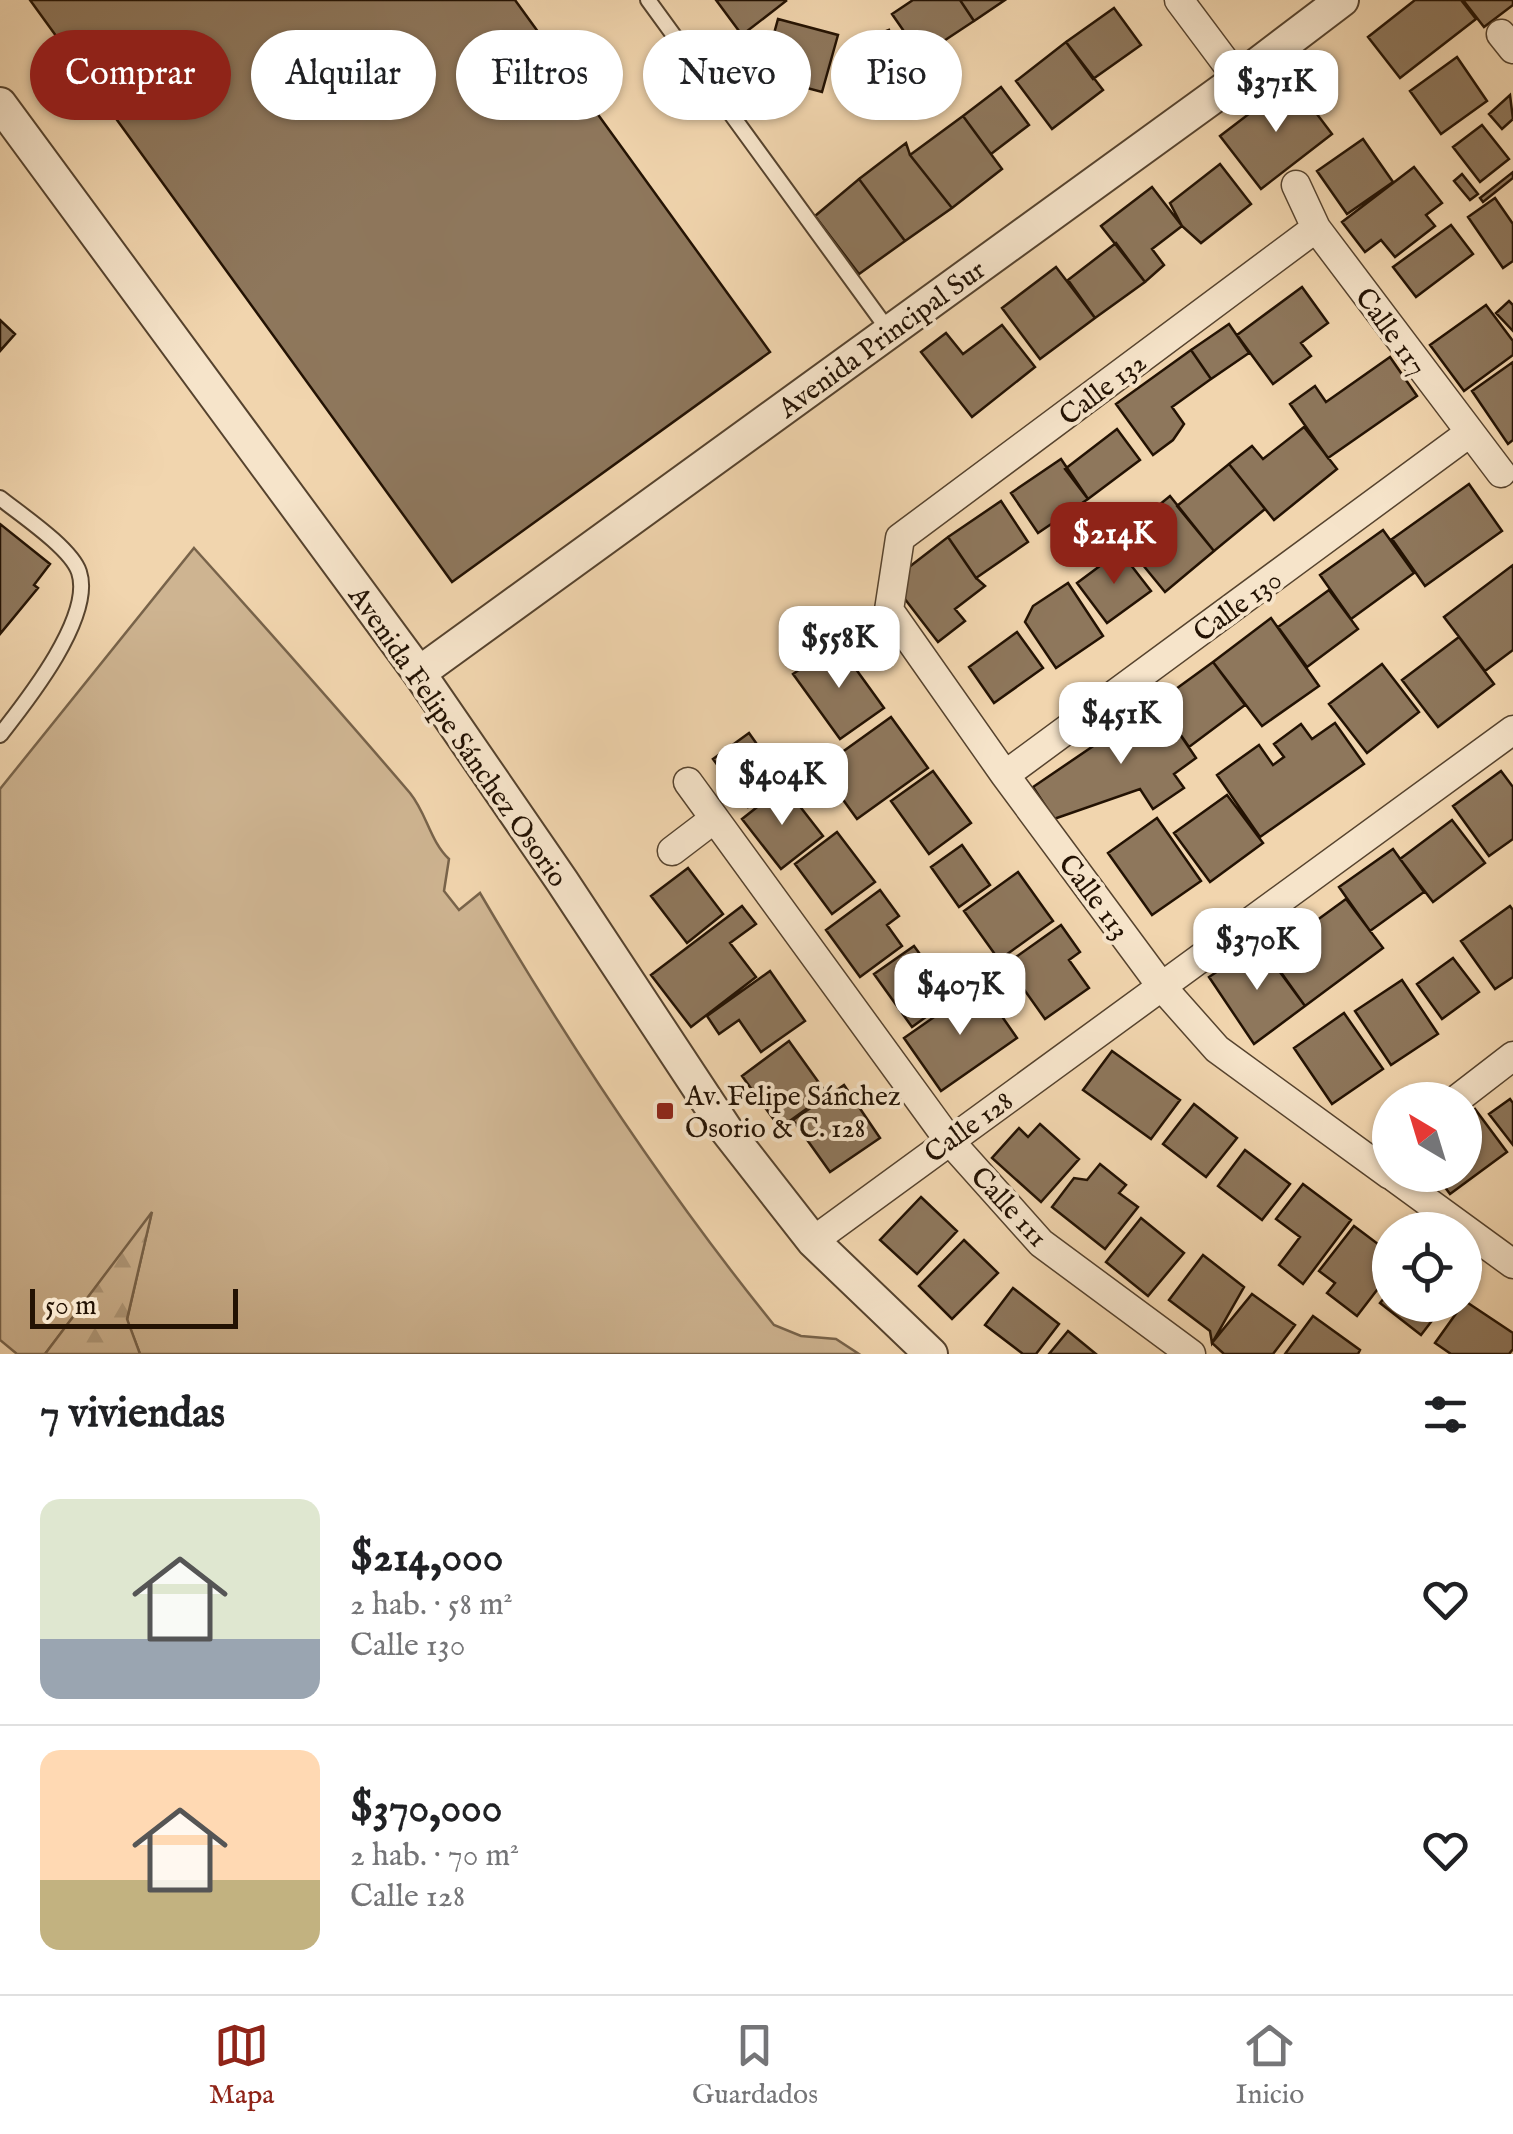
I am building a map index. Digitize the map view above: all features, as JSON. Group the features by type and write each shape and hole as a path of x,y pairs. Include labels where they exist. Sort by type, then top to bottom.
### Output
{"street":[{"path":"1179,0 1238,80"},
{"name":"Avenida Principal Sur","path":"418,674 1238,80 1342,0"},
{"name":"Avenida Felipe Sánchez Osorio","path":"0,104 418,674 562,881 727,1131 812,1241 932,1354"},
{"name":"Calle 117","path":"1296,186 1316,228 1501,474"},
{"name":"Calle 132","path":"898,554 900,538 1316,228"},
{"name":"Calle 130","path":"1006,776 1468,434"},
{"name":"Calle 113","path":"898,554 889,610 1162,987 1217,1049 1372,1156"},
{"name":"Calle 128","path":"812,1241 1513,730"},
{"name":"Calle 111","path":"688,782 948,1139 1040,1243 1191,1354"},
{"path":"672,850 714,820"},
{"path":"1479,1082 1513,1056"},
{"name":"Calle 113","path":"1420,1192 1513,1264"}],"lane":[{"path":"648,0 890,332"},
{"path":"0,498 68,554 79,572 80,595 46,677 0,735"}],"green space":[{"path":"194,548 410,793 449,859 444,891 459,910 480,893 619,1114 774,1325 801,1336 836,1339 859,1354 140,1354 127,1320 151,1215 45,1354 17,1354 0,1340 0,789"},
{"path":"152,1212 127,1319 140,1354 45,1354"}],"building":[{"path":"30,0 515,0 537,30 456,30 456,120 602,120 770,352 452,582 117,120 231,120 231,30 52,30"},
{"path":"716,0 786,1 748,30 738,30"},
{"path":"913,0 960,0 974,21 960,30 903,30 892,14"},
{"path":"960,0 1005,0 974,21"},
{"path":"1415,0 1461,0 1476,19 1400,78 1368,37"},
{"path":"1463,0 1513,0 1513,5 1484,27"},
{"path":"1114,8 1141,45 1093,79 1066,42"},
{"path":"778,19 831,33 831,60 822,92 811,89 811,30 775,30"},
{"path":"1066,42 1103,90 1052,129 1016,81"},
{"path":"1457,57 1487,101 1441,134 1410,91"},
{"path":"1292,81 1332,134 1261,189 1220,136"},
{"path":"1001,87 1029,125 991,154 963,116"},
{"path":"1510,95 1513,119 1502,129 1489,114"},
{"path":"962,117 1002,169 952,208 910,155"},
{"path":"1482,125 1509,159 1480,182 1453,147"},
{"path":"1363,139 1393,182 1347,214 1317,171"},
{"path":"906,143 910,155 952,208 905,241 859,179"},
{"path":"1220,164 1251,204 1201,243 1182,226 1170,203"},
{"path":"1414,167 1442,203 1426,215 1435,226 1395,257 1381,240 1365,252 1342,222"},
{"path":"1513,172 1513,178 1483,202 1480,198"},
{"path":"1462,174 1478,194 1470,200 1454,181"},
{"path":"859,179 905,241 859,274 815,216"},
{"path":"1152,187 1182,226 1152,249 1164,265 1145,282 1101,226"},
{"path":"1495,198 1513,224 1513,261 1503,268 1468,217"},
{"path":"1451,225 1473,254 1416,297 1393,267"},
{"path":"1116,243 1145,282 1095,318 1068,280"},
{"path":"1056,267 1095,318 1040,359 1002,308"},
{"path":"1302,287 1328,323 1301,343 1311,356 1273,384 1237,335"},
{"path":"1509,301 1513,305 1513,331 1496,313"},
{"path":"1486,305 1513,341 1513,355 1464,391 1430,345"},
{"path":"0,320 15,334 0,351"},
{"path":"1229,324 1249,353 1211,379 1191,350"},
{"path":"1002,325 1035,367 972,417 921,352 946,333 963,354"},
{"path":"1191,350 1211,379 1172,407 1184,424 1173,440 1153,455 1116,404"},
{"path":"1390,357 1417,396 1328,458 1290,404 1315,386 1326,402"},
{"path":"1513,362 1513,440 1508,444 1472,391"},
{"path":"1304,427 1337,469 1274,520 1229,464 1252,446 1263,459"},
{"path":"1117,429 1140,460 1088,499 1065,469"},
{"path":"1061,459 1088,499 1038,533 1011,493"},
{"path":"1229,464 1265,509 1214,551 1177,506"},
{"path":"1469,484 1502,531 1425,586 1392,539"},
{"path":"1170,496 1214,551 1165,592 1120,537"},
{"path":"1001,501 1028,542 976,578 948,537"},
{"path":"0,524 50,564 34,585 38,588 0,634"},
{"path":"1383,530 1414,573 1351,619 1320,575"},
{"path":"948,537 985,586 955,609 965,621 938,642 891,581"},
{"path":"1120,551 1151,591 1107,623 1077,583"},
{"path":"1513,565 1513,650 1485,671 1444,617"},
{"path":"1068,583 1103,636 1056,668 1025,622 1033,606"},
{"path":"1329,590 1358,629 1307,667 1278,627"},
{"path":"1271,618 1319,686 1262,726 1213,662"},
{"path":"1017,632 1043,668 994,703 969,667"},
{"path":"1459,637 1494,684 1438,727 1402,680"},
{"path":"837,643 884,708 840,739 793,674"},
{"path":"1213,662 1245,705 1189,747 1158,702"},
{"path":"1382,664 1419,712 1367,753 1329,704"},
{"path":"1158,702 1196,758 1174,774 1184,788 1153,809 1140,789 1054,819 1033,787"},
{"path":"891,717 928,768 857,819 820,768"},
{"path":"1335,723 1364,764 1260,837 1217,775 1259,745 1273,765 1284,757 1274,744 1301,724 1312,739"},
{"path":"749,733 783,781 748,807 713,759"},
{"path":"933,771 971,823 929,854 891,801"},
{"path":"1501,771 1513,787 1513,839 1489,856 1453,806"},
{"path":"784,786 823,836 781,869 742,819"},
{"path":"1227,795 1263,843 1210,882 1174,833"},
{"path":"1157,818 1201,881 1152,915 1108,853"},
{"path":"1452,820 1485,863 1433,902 1400,859"},
{"path":"837,832 875,882 832,914 795,864"},
{"path":"962,845 990,885 959,907 931,867"},
{"path":"1393,849 1424,892 1370,931 1339,887"},
{"path":"688,868 723,914 687,943 651,896"},
{"path":"1018,872 1053,921 999,960 964,911"},
{"path":"880,890 899,916 887,925 902,946 860,977 826,930"},
{"path":"1346,899 1383,948 1305,1006 1268,956"},
{"path":"742,906 756,924 730,943 756,977 691,1027 651,975"},
{"path":"1510,906 1513,977 1495,989 1461,941"},
{"path":"1061,925 1080,952 1069,960 1089,988 1045,1019 1006,964"},
{"path":"1260,943 1305,1006 1254,1044 1209,977"},
{"path":"914,946 952,998 912,1027 874,974"},
{"path":"1453,958 1479,992 1442,1019 1417,984"},
{"path":"770,971 805,1021 761,1052 739,1020 719,1034 707,1016"},
{"path":"1402,980 1438,1034 1391,1065 1355,1011"},
{"path":"980,985 1017,1038 941,1091 904,1038"},
{"path":"1344,1013 1383,1069 1332,1104 1294,1048"},
{"path":"789,1041 827,1094 780,1128 742,1076"},
{"path":"1112,1051 1180,1100 1151,1139 1083,1090"},
{"path":"844,1085 880,1138 830,1172 793,1120"},
{"path":"1510,1099 1513,1103 1513,1145 1489,1114"},
{"path":"1194,1104 1237,1138 1206,1177 1163,1144"},
{"path":"1482,1118 1507,1152 1482,1170"},
{"path":"1040,1124 1079,1159 1041,1202 992,1158 1019,1128 1028,1137"},
{"path":"1245,1150 1290,1184 1262,1220 1218,1186"},
{"path":"1100,1164 1126,1185 1119,1193 1138,1207 1105,1249 1052,1207 1074,1178 1087,1180"},
{"path":"1303,1184 1351,1220 1303,1284 1279,1265 1300,1237 1276,1219"},
{"path":"921,1197 957,1231 917,1274 880,1240"},
{"path":"1141,1218 1184,1253 1148,1296 1106,1262"},
{"path":"1354,1226 1372,1240 1372,1296 1357,1316 1327,1293 1335,1283 1319,1271"},
{"path":"964,1240 998,1273 952,1319 919,1286"},
{"path":"1203,1255 1244,1287 1212,1343 1210,1331 1169,1300"},
{"path":"1013,1288 1059,1324 1036,1354 1023,1354 985,1325"},
{"path":"1252,1294 1295,1325 1273,1354 1224,1354 1212,1343"},
{"path":"1482,1312 1513,1333 1509,1354 1451,1354 1435,1343 1450,1322 1482,1322"},
{"path":"1313,1316 1360,1350 1358,1354 1285,1354"},
{"path":"1404,1322 1431,1322 1421,1335"},
{"path":"1068,1331 1096,1354 1049,1354"}],"place":[{"name":"Av. Felipe Sánchez Osorio & C. 128","path":"665,1111"}]}
